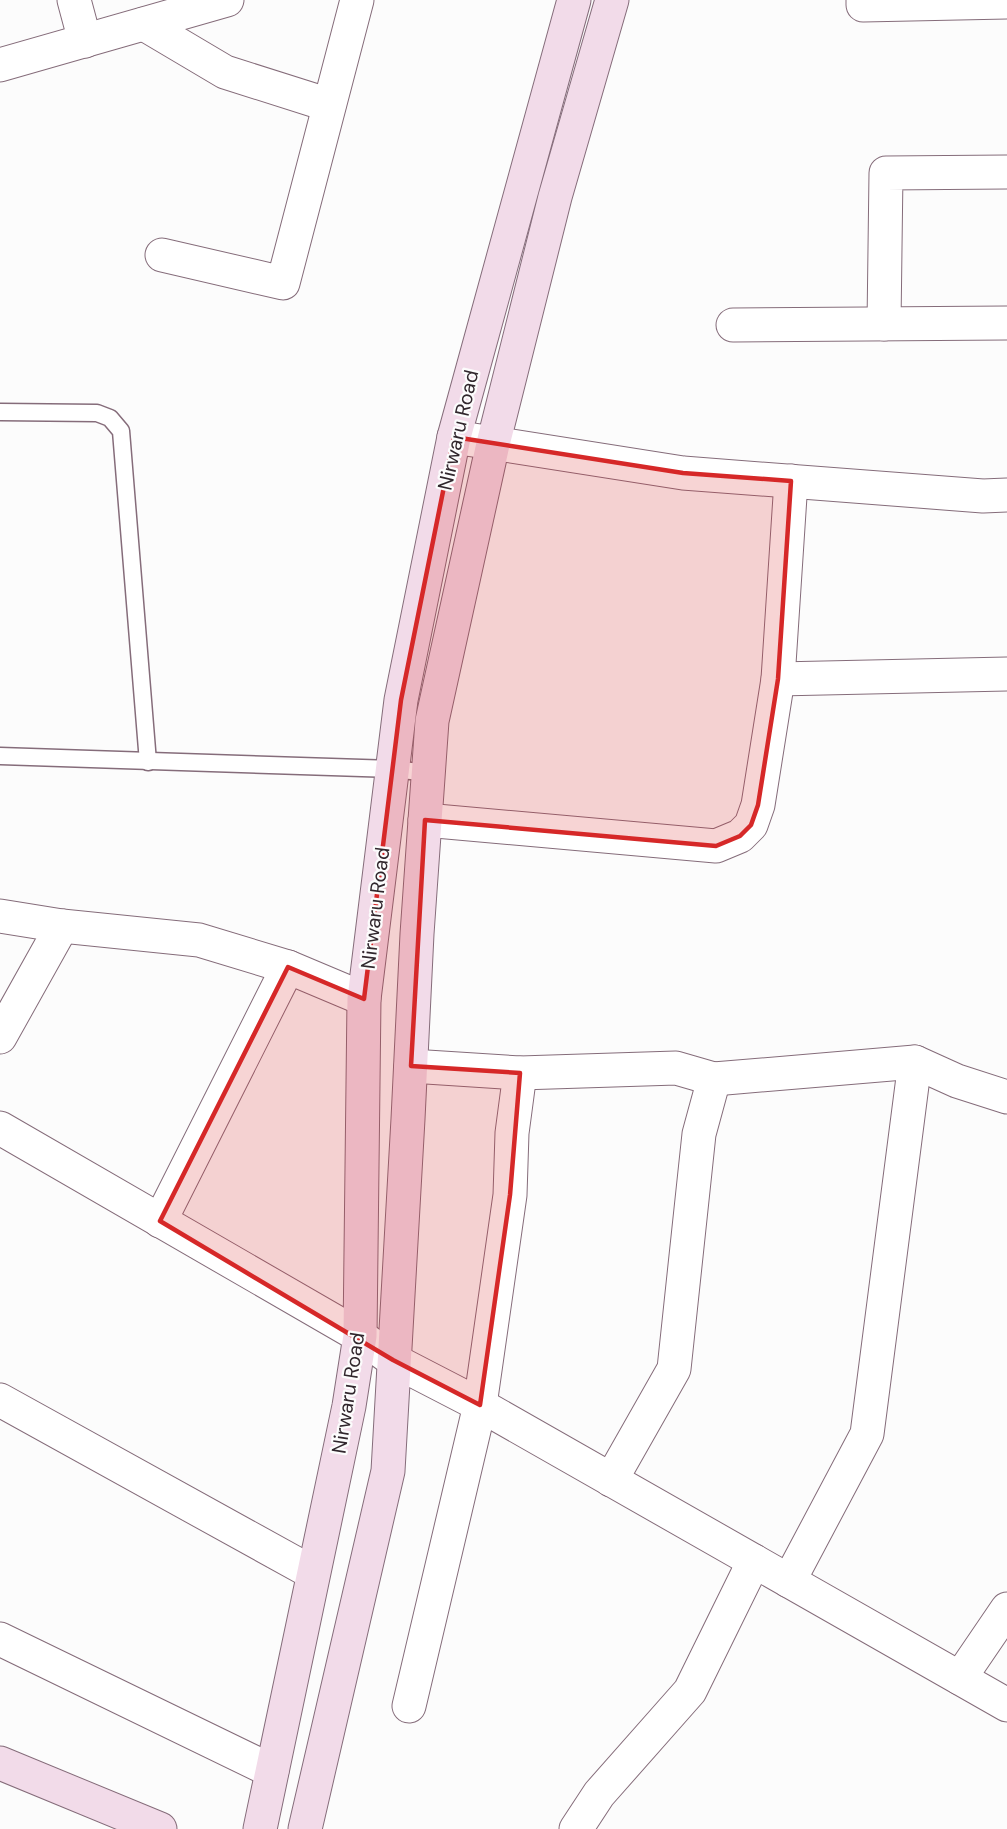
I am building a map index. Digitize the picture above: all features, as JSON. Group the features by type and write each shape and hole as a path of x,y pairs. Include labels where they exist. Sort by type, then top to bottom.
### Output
{"street":[{"path":"74,0 85,41"},
{"path":"0,65 227,0"},
{"path":"162,255 283,283 357,0"},
{"name":"Nirwaru Road","path":"261,1829 349,1406 360,1336 364,999 401,699 454,437 574,0"},
{"name":"Nirwaru Road","path":"305,1829 388,1471 432,721 493,444 555,198 612,0"},
{"path":"863,0 863,5 1007,2"},
{"path":"144,24 225,72 328,105"},
{"path":"884,324 886,173 1007,172"},
{"path":"733,325 1007,323"},
{"path":"454,437 683,473 972,495 1007,495"},
{"path":"425,820 716,846 740,836 752,825 758,805 778,679 791,482"},
{"path":"778,679 1007,674"},
{"path":"0,916 62,926 199,940 288,967 364,999"},
{"path":"0,1037 62,926"},
{"path":"160,1221 288,967"},
{"path":"411,1066 520,1073 676,1068 714,1078 915,1062 957,1081 1007,1097"},
{"path":"789,1581 867,1434 915,1062"},
{"path":"409,1706 480,1405 510,1195 512,1133 520,1073"},
{"path":"611,1480 674,1368 699,1134 714,1078"},
{"path":"0,1128 360,1336 393,1359 480,1405 1007,1705"},
{"path":"0,1400 313,1573"},
{"path":"576,1829 599,1794 690,1691 754,1561"},
{"path":"960,1678 1007,1609"},
{"path":"0,1639 272,1771"},
{"path":"0,1763 160,1829"}],"lane":[{"path":"0,412 97,413 110,418 121,431 148,762"},
{"path":"0,756 393,769 429,773"}],"highlighted area":[{"path":"454,437 683,473 791,481 778,679 758,805 751,825 740,836 716,846 425,820 411,1066 520,1073 510,1195 480,1405 393,1360 160,1221 288,967 364,999 401,700"}]}
